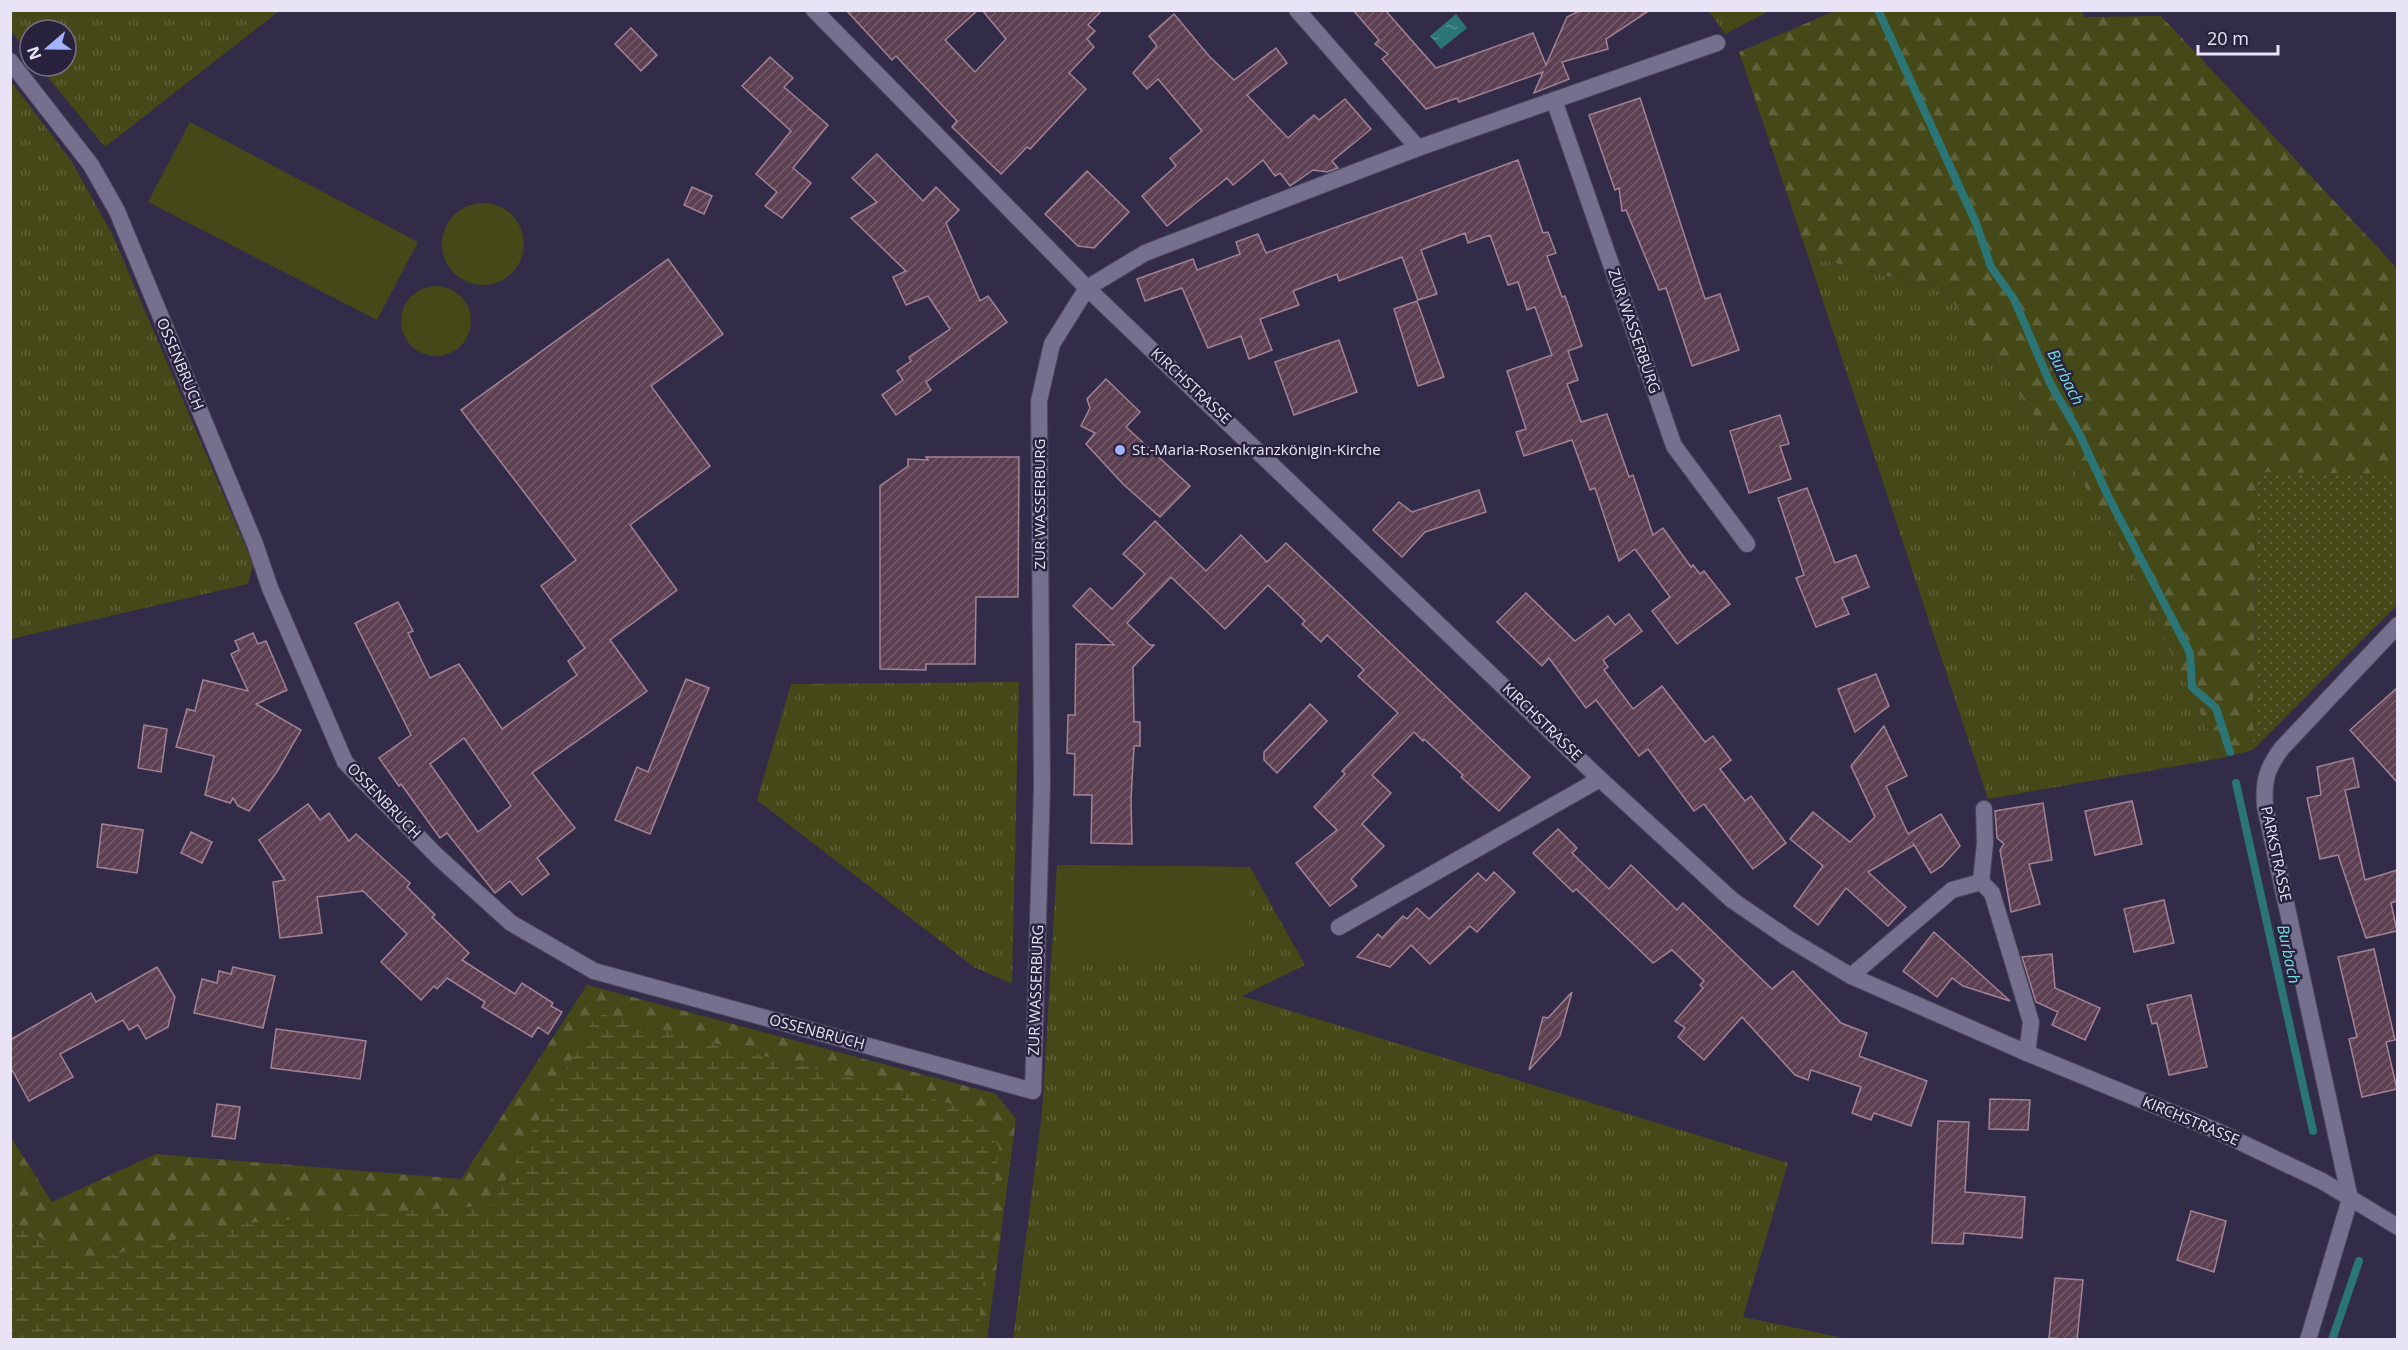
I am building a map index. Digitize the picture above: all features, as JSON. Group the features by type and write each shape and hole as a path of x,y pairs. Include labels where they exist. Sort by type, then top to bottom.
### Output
{"street":[{"name":"KIRCHSTRASSE","path":"814,10 1087,288 1600,779 1732,900 1789,939 1851,976 2026,1053 2217,1131 2322,1181 2397,1227"},
{"path":"1297,10 1418,148"},
{"name":"ZUR WASSERBURG","path":"1033,1091 1042,786 1039,401 1052,344 1087,288 1145,253 1418,148 1717,43"},
{"name":"OSSENBRUCH","path":"10,61 92,165 117,211 255,544 270,588 345,762 428,847 511,923 594,971 1033,1091"},
{"name":"ZUR WASSERBURG","path":"1554,100 1674,446 1748,544"},
{"name":"PARKSTRASSE","path":"2350,1199 2268,818 2263,785 2268,766 2282,748 2397,626"},
{"path":"1338,927 1600,779"},
{"path":"1981,882 1985,843 1984,809"},
{"path":"1851,976 1952,890 1981,882"},
{"path":"1981,882 1992,893 2031,1022 2026,1053"},
{"path":"2308,1340 2350,1199"}],"green space":[{"path":"11,10 279,11 105,147 49,78 78,78 78,18 18,18 18,40 11,31"},
{"path":"2081,10 2085,17 2161,16 2397,268 2397,474 2256,473 2253,750 2222,758 2102,510 1944,290 1808,256 1739,52 1835,11"},
{"path":"1709,11 1769,11 1725,34"},
{"path":"10,80 72,162 113,236 253,564 248,584 11,639"},
{"path":"190,122 418,242 377,320 148,202"},
{"path":"475,203 491,203 506,210 517,221 524,236 521,260 512,273 491,285 475,285 460,278 449,267 442,252 442,236 449,221 460,210"},
{"path":"1808,256 1944,290 2102,510 2222,758 1988,799"},
{"path":"436,286 455,292 465,302 471,321 465,340 455,350 436,356 417,350 407,340 401,321 407,302 417,292"},
{"path":"2256,472 2397,474 2398,604 2253,750"},
{"path":"1019,682 1012,984 974,967 757,800 791,684"},
{"path":"1057,865 1250,867 1305,965 1242,996 1788,1163 1743,1317 1848,1339 1013,1340 1042,1113"},
{"path":"1057,865 1250,867 1249,962 1056,960"},
{"path":"587,985 996,1094 1016,1119 987,1340 11,1339 10,1136 52,1202 156,1154 461,1179"},
{"path":"597,1013 949,1103 978,1116 999,1147 977,1339 11,1339 11,1220 82,1262 243,1223 492,1205"}],"water":[{"path":"1456,14 1467,28 1441,49 1430,36"}],"building":[{"path":"846,10 978,10 945,40 975,72 1006,39 982,10 1102,10 1088,25 1095,31 1087,39 1094,47 1069,73 1086,89 1030,149 1027,147 1001,174 952,127 957,121 896,56 892,60"},
{"path":"1353,10 1385,10 1436,68 1533,33 1546,65 1567,17 1581,10 1650,10 1606,39 1608,49 1562,62 1569,79 1534,93 1543,72 1459,102 1457,98 1426,109 1382,59 1388,54 1375,44 1379,40"},
{"path":"1174,14 1209,56 1234,80 1276,48 1287,63 1247,95 1288,138 1314,115 1319,120 1345,99 1371,129 1332,161 1338,168 1327,172 1313,170 1290,186 1280,173 1275,176 1263,160 1233,185 1227,178 1167,226 1142,196 1176,166 1170,158 1202,131 1158,79 1147,89 1133,73 1157,46 1149,36"},
{"path":"631,28 657,55 641,71 615,44"},
{"path":"770,57 793,78 784,87 828,125 793,168 811,183 782,218 765,206 777,192 756,174 791,131 742,86"},
{"path":"1640,98 1705,299 1720,294 1739,350 1692,366 1666,288 1659,290 1626,210 1622,211 1619,188 1615,190 1589,115"},
{"path":"877,154 923,201 936,187 959,210 946,223 980,301 988,296 1007,322 926,382 931,390 896,415 882,395 903,380 897,371 911,361 909,357 950,329 928,296 906,305 893,277 906,271 851,218 877,202 852,178"},
{"path":"1518,160 1543,233 1548,232 1556,253 1547,256 1562,297 1565,296 1582,346 1568,351 1578,380 1567,384 1581,422 1607,414 1629,477 1633,475 1653,535 1663,528 1691,567 1693,565 1700,574 1704,571 1730,604 1677,644 1652,611 1670,597 1635,549 1619,561 1595,488 1590,490 1572,440 1524,456 1516,432 1526,429 1507,371 1552,355 1535,307 1527,310 1518,282 1508,285 1490,235 1468,243 1465,233 1421,250 1437,294 1418,300 1402,257 1339,281 1337,274 1293,291 1299,305 1260,319 1272,350 1249,359 1241,336 1208,348 1182,288 1145,301 1137,279 1193,259 1197,270 1240,254 1236,242 1258,234 1266,253"},
{"path":"1087,171 1129,212 1094,248 1078,246 1045,214"},
{"path":"692,187 712,196 704,214 684,205"},
{"path":"668,259 723,334 651,386 710,466 630,525 677,590 610,640 647,691 532,773 575,828 537,858 549,874 522,895 510,881 495,893 447,833 440,838 379,758 411,735 355,623 398,602 413,631 408,633 430,678 459,664 502,729 577,675 568,661 585,648 541,586 576,560 461,410","holes":["464,738 511,806 478,832 430,764"]},
{"path":"1417,301 1444,377 1418,386 1394,309"},
{"path":"1339,340 1357,392 1294,415 1275,362"},
{"name":"St.-Maria-Rosenkranzkönigin-Kirche","path":"1106,379 1140,412 1126,427 1190,486 1160,517 1123,484 1086,444 1095,433 1081,426 1090,408 1087,399"},
{"path":"1780,415 1789,444 1780,446 1791,479 1749,493 1730,431"},
{"path":"926,457 1019,457 1018,597 976,597 975,664 926,664 926,670 880,669 880,486 908,466 908,459 928,460"},
{"path":"1807,488 1835,563 1856,555 1869,587 1842,598 1849,614 1816,627 1796,578 1804,575 1778,498"},
{"path":"1479,490 1486,512 1425,532 1402,557 1373,530 1399,502 1412,512"},
{"path":"1155,521 1206,571 1241,535 1267,562 1286,543 1530,777 1499,811 1461,777 1463,775 1414,732 1372,775 1391,793 1362,824 1384,846 1351,879 1357,886 1330,906 1296,863 1337,830 1314,807 1345,774 1342,771 1398,713 1358,676 1364,670 1327,635 1321,642 1302,624 1305,621 1268,585 1225,629 1171,577 1127,623 1150,645 1154,645 1133,667 1134,722 1140,722 1140,746 1134,746 1131,799 1132,844 1091,843 1092,795 1074,795 1075,754 1067,753 1068,715 1075,715 1076,644 1114,645 1073,606 1090,588 1112,609 1145,574 1123,554"},
{"path":"1526,593 1575,641 1608,616 1615,625 1629,614 1642,631 1603,660 1608,667 1604,670 1633,709 1662,686 1705,742 1713,736 1731,760 1720,769 1745,801 1751,796 1786,843 1753,869 1704,804 1694,811 1648,749 1639,756 1596,700 1586,708 1549,658 1542,666 1497,622"},
{"path":"253,633 258,644 266,641 287,690 256,704 301,730 278,770 249,811 238,806 233,798 230,803 205,795 214,756 176,747 187,709 195,711 203,680 248,691 231,654 239,650 235,641"},
{"path":"1876,674 1889,706 1855,732 1838,689"},
{"path":"686,679 709,688 650,834 615,820 637,767 648,772"},
{"path":"2397,688 2397,782 2350,730"},
{"path":"1310,704 1327,721 1277,773 1264,760 1264,752"},
{"path":"144,725 167,729 161,772 138,768"},
{"path":"1884,726 1907,776 1886,786 1908,834 1941,814 1960,846 1942,866 1931,873 1913,843 1914,845 1868,872 1906,907 1888,926 1846,888 1818,925 1794,906 1823,866 1790,839 1813,812 1850,842 1875,817 1851,766"},
{"path":"2353,758 2359,787 2345,790 2365,880 2397,870 2397,901 2391,903 2397,931 2366,938 2338,855 2320,859 2307,798 2321,795 2317,767"},
{"path":"2132,801 2142,844 2095,855 2085,811"},
{"path":"2043,803 2052,860 2029,864 2040,904 2011,912 2000,850 2004,844 1997,838 1995,811"},
{"path":"308,804 320,820 329,813 349,841 356,834 410,883 407,887 435,915 432,917 469,953 462,960 515,994 522,983 553,1003 551,1006 562,1012 548,1034 538,1027 532,1037 482,1007 485,1002 447,978 437,989 434,986 421,1000 381,962 407,934 363,891 317,897 322,933 280,938 273,882 285,880 259,840"},
{"path":"102,824 143,830 137,873 97,867"},
{"path":"1558,829 1577,848 1572,853 1609,889 1631,865 1677,910 1683,903 1772,989 1793,971 1841,1023 1867,1033 1859,1056 1927,1081 1911,1126 1874,1113 1871,1120 1852,1113 1861,1087 1811,1070 1808,1080 1795,1075 1742,1017 1704,1060 1678,1037 1685,1028 1675,1021 1703,988 1700,985 1704,981 1672,950 1653,963 1576,889 1573,892 1533,853"},
{"path":"191,832 212,842 202,863 181,853"},
{"path":"1494,872 1515,892 1477,932 1470,926 1430,964 1411,945 1390,967 1357,957 1378,934 1382,938 1403,916 1407,919 1417,908 1429,919 1478,873 1486,881"},
{"path":"2164,900 2174,943 2134,952 2124,909"},
{"path":"1934,932 2010,1001 1963,986 1952,978 1937,997 1903,971"},
{"path":"2374,949 2395,1040 2386,1042 2397,1089 2362,1097 2349,1039 2357,1037 2338,957"},
{"path":"2052,954 2055,988 2100,1008 2085,1040 2052,1025 2058,1012 2036,1002 2022,957"},
{"path":"157,967 175,997 168,1027 146,1039 138,1025 129,1030 123,1020 60,1054 73,1077 29,1101 10,1066 10,1040 91,993 96,1002"},
{"path":"233,967 275,976 263,1028 194,1013 202,979 217,983 219,971 231,974"},
{"path":"1572,992 1560,1036 1529,1070 1543,1017 1548,1018"},
{"path":"2191,995 2207,1067 2169,1075 2157,1023 2152,1024 2147,1005"},
{"path":"276,1029 366,1041 360,1079 271,1068"},
{"path":"1990,1099 2030,1100 2028,1130 1989,1129"},
{"path":"217,1104 240,1107 235,1139 212,1136"},
{"path":"1938,1121 1969,1122 1965,1192 2025,1197 2022,1238 1964,1233 1963,1244 1932,1243"},
{"path":"2191,1211 2226,1221 2214,1272 2177,1260"},
{"path":"2055,1278 2083,1280 2077,1340 2049,1338"}],"waterway":[{"name":"Burbach","path":"1878,10 1976,223 1991,267 2014,299 2050,383 2080,435 2108,496 2190,653 2192,687 2216,708 2230,752"},
{"name":"Burbach","path":"2236,783 2313,1131"},
{"name":"Burbach","path":"2332,1340 2359,1261"}],"place":[{"name":"St.-Maria-Rosenkranzkönigin-Kirche","path":"1120,450"}]}
